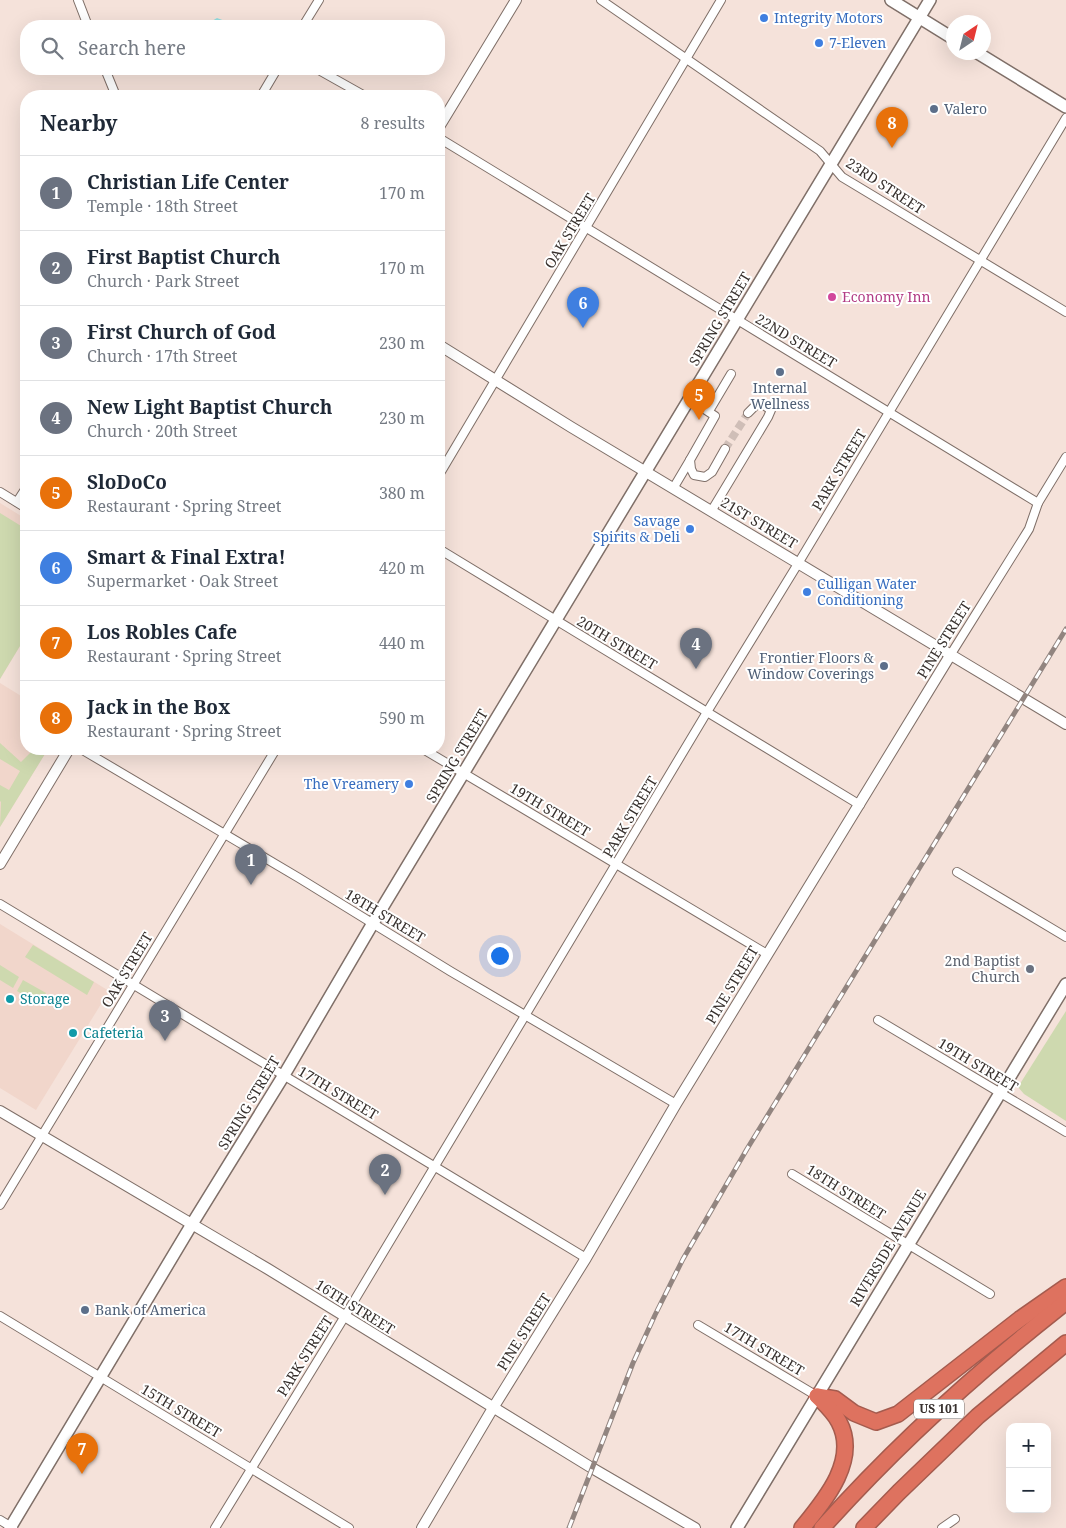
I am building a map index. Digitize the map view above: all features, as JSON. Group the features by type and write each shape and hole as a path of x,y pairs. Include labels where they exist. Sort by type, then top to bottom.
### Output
{"highway":[{"path":"817,1396 835,1399 854,1413 876,1422 898,1414 1066,1287"},
{"name":"US 101","path":"822,1528 924,1422 1014,1343 1066,1302"},
{"name":"US 101","path":"864,1528 978,1416 1066,1343"},
{"path":"802,1528 834,1483 845,1457 846,1444 839,1422 817,1396"}],"main road":[{"path":"891,0 946,34"},
{"name":"SPRING STREET","path":"11,1528 100,1376 284,1075 373,923 930,0"},
{"path":"989,60 1066,107"},
{"name":"RIVERSIDE AVENUE","path":"737,1528 1066,984"}],"street":[{"path":"78,0 86,20"},
{"path":"82,0 83,13"},
{"path":"307,20 319,0"},
{"path":"445,117 516,0"},
{"name":"23RD STREET","path":"601,0 820,151 842,177 1066,312"},
{"name":"OAK STREET","path":"445,465 721,0"},
{"path":"107,75 114,90"},
{"path":"265,90 273,75"},
{"path":"328,75 354,90"},
{"name":"PARK STREET","path":"215,1528 1066,118"},
{"name":"22ND STREET","path":"445,142 1038,503"},
{"name":"21ST STREET","path":"445,349 1066,724"},
{"path":"708,411 731,374"},
{"path":"674,487 714,419 714,416 708,411 689,399"},
{"path":"712,510 768,417 770,410 762,404 756,404 748,413"},
{"path":"690,460 694,475 705,478 712,472 725,449"},
{"name":"PINE STREET","path":"422,1528 767,954 1029,529 1038,503 1066,457"},
{"path":"0,492 20,504"},
{"path":"17,502 20,497"},
{"name":"20TH STREET","path":"445,553 860,805"},
{"path":"0,864 65,755"},
{"name":"18TH STREET","path":"91,755 676,1104"},
{"name":"OAK STREET","path":"0,1205 272,755"},
{"name":"19TH STREET","path":"433,755 767,954"},
{"path":"957,872 1066,937"},
{"name":"17TH STREET","path":"0,904 586,1258"},
{"name":"19TH STREET","path":"878,1020 1066,1132"},
{"name":"16TH STREET","path":"0,1111 192,1224 592,1468 695,1528"},
{"name":"18TH STREET","path":"792,1174 990,1294"},
{"name":"15TH STREET","path":"0,1316 349,1528"},
{"name":"17TH STREET","path":"698,1325 817,1396"},
{"path":"942,1528 955,1518"},
{"path":"0,1520 11,1528"}],"shaded area":[{"path":"0,503 20,515 20,646 0,679"},
{"path":"0,683 20,695 20,755 44,755 0,827"},
{"path":"0,924 109,991 36,1110 0,1088"}],"green space":[{"path":"0,513 20,525 20,646 0,679"},
{"path":"0,743 21,762 28,755 44,755 0,827 0,785 9,790 20,771 0,759"},
{"path":"33,945 94,982 87,995 25,957"},
{"path":"0,965 19,977 13,988 0,980"},
{"path":"23,980 46,993 40,1005 17,991"},
{"path":"1066,1011 1066,1121 1024,1094 1018,1087"}],"tunnel":[{"path":"725,449 748,413"}],"railway":[{"path":"569,1528 633,1363 683,1259 747,1149 1066,629"}],"place":[{"name":"Integrity Motors","path":"764,18"},
{"name":"7-Eleven","path":"819,43"},
{"name":"Valero","path":"934,109"},
{"name":"Jack in the Box","path":"892,148"},
{"name":"Economy Inn","path":"832,297"},
{"name":"Smart & Final Extra!","path":"583,328"},
{"name":"Internal Wellness","path":"780,372"},
{"name":"SloDoCo","path":"699,420"},
{"name":"Savage Spirits & Deli","path":"690,529"},
{"name":"Culligan Water Conditioning","path":"807,592"},
{"name":"Frontier Floors & Window Coverings","path":"884,666"},
{"name":"New Light Baptist Church","path":"696,669"},
{"name":"The Vreamery","path":"409,784"},
{"name":"Christian Life Center","path":"251,885"},
{"name":"2nd Baptist Church","path":"1030,969"},
{"name":"Storage","path":"10,999"},
{"name":"Cafeteria","path":"73,1033"},
{"name":"First Church of God","path":"165,1041"},
{"name":"First Baptist Church","path":"385,1195"},
{"name":"Bank of America","path":"85,1310"},
{"name":"Los Robles Cafe","path":"82,1474"}]}
